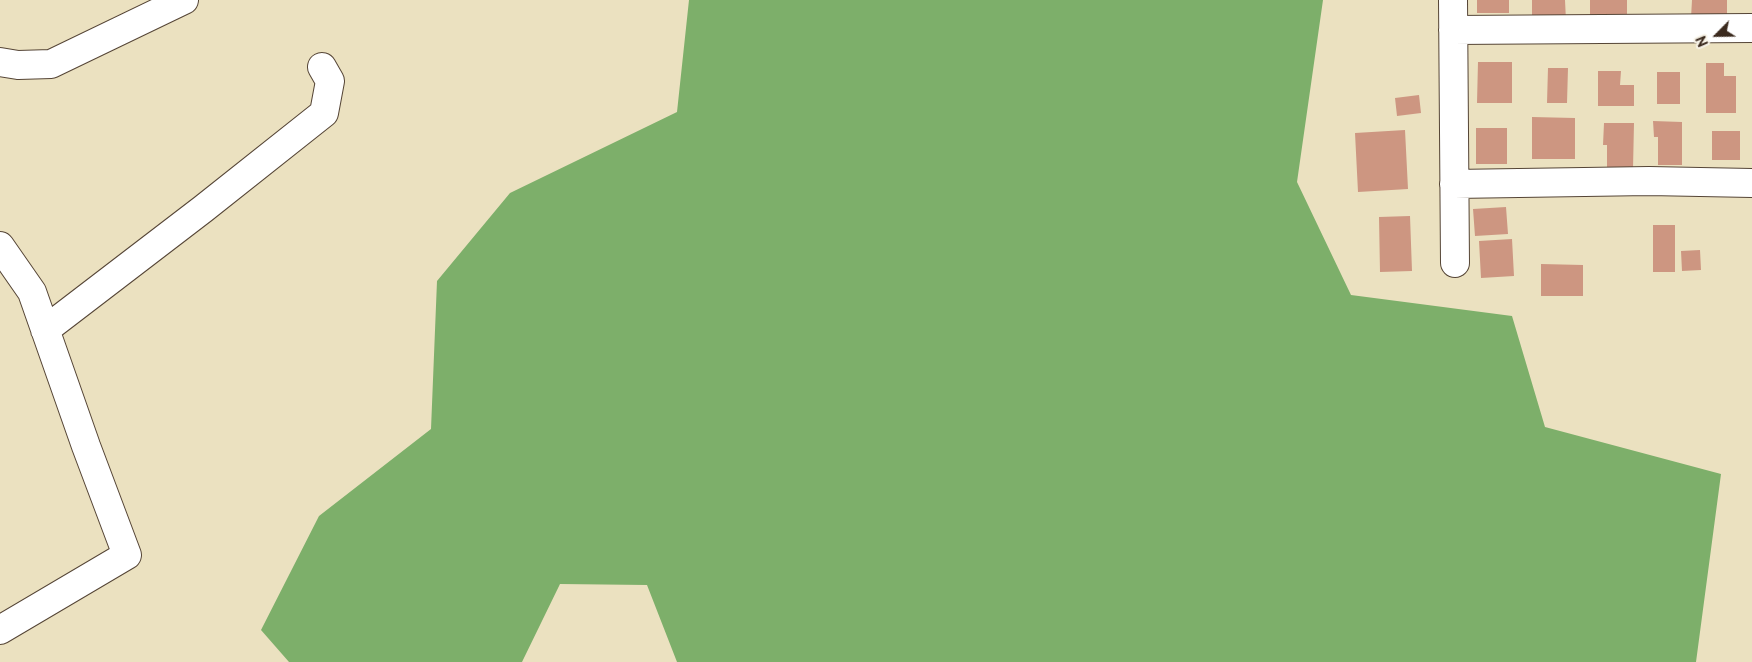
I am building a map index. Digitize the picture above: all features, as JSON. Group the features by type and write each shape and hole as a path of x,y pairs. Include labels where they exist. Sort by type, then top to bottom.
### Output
{"street":[{"path":"0,62 18,65 51,64 184,0"},
{"path":"1453,0 1455,263"},
{"path":"1453,30 1752,28"},
{"path":"45,330 324,113 330,81 322,67"},
{"path":"1454,184 1649,181 1752,183"},
{"path":"0,246 32,292 127,555 0,630"}],"green space":[{"path":"689,0 1323,0 1297,182 1351,295 1512,316 1545,427 1721,474 1696,662 677,662 647,585 560,584 522,662 289,662 261,630 319,516 431,429 437,281 510,193 677,112"}],"building":[{"path":"1477,0 1509,0 1509,13 1477,13"},
{"path":"1532,0 1565,0 1566,21 1532,21"},
{"path":"1590,0 1627,0 1627,21 1590,21"},
{"path":"1692,0 1727,0 1727,18 1691,18"},
{"path":"1478,62 1512,62 1512,103 1477,103"},
{"path":"1706,63 1724,63 1724,76 1736,76 1736,113 1706,113"},
{"path":"1548,68 1568,68 1567,103 1547,103"},
{"path":"1598,71 1621,71 1620,85 1634,85 1634,106 1598,106"},
{"path":"1657,72 1680,72 1680,104 1657,104"},
{"path":"1419,95 1421,113 1397,116 1395,98"},
{"path":"1532,117 1575,118 1575,159 1532,159"},
{"path":"1653,121 1682,122 1682,165 1658,165 1658,137 1654,137"},
{"path":"1604,123 1634,123 1633,169 1607,169 1607,145 1603,145"},
{"path":"1476,128 1507,128 1507,164 1476,164"},
{"path":"1405,130 1408,189 1358,192 1355,133"},
{"path":"1712,131 1740,131 1740,160 1712,160"},
{"path":"1506,207 1508,234 1475,236 1473,209"},
{"path":"1410,216 1412,271 1380,272 1379,217"},
{"path":"1653,225 1675,225 1675,272 1653,272"},
{"path":"1512,239 1514,276 1481,278 1479,241"},
{"path":"1700,250 1701,270 1682,271 1681,251"},
{"path":"1541,264 1583,265 1583,296 1541,296"}]}
